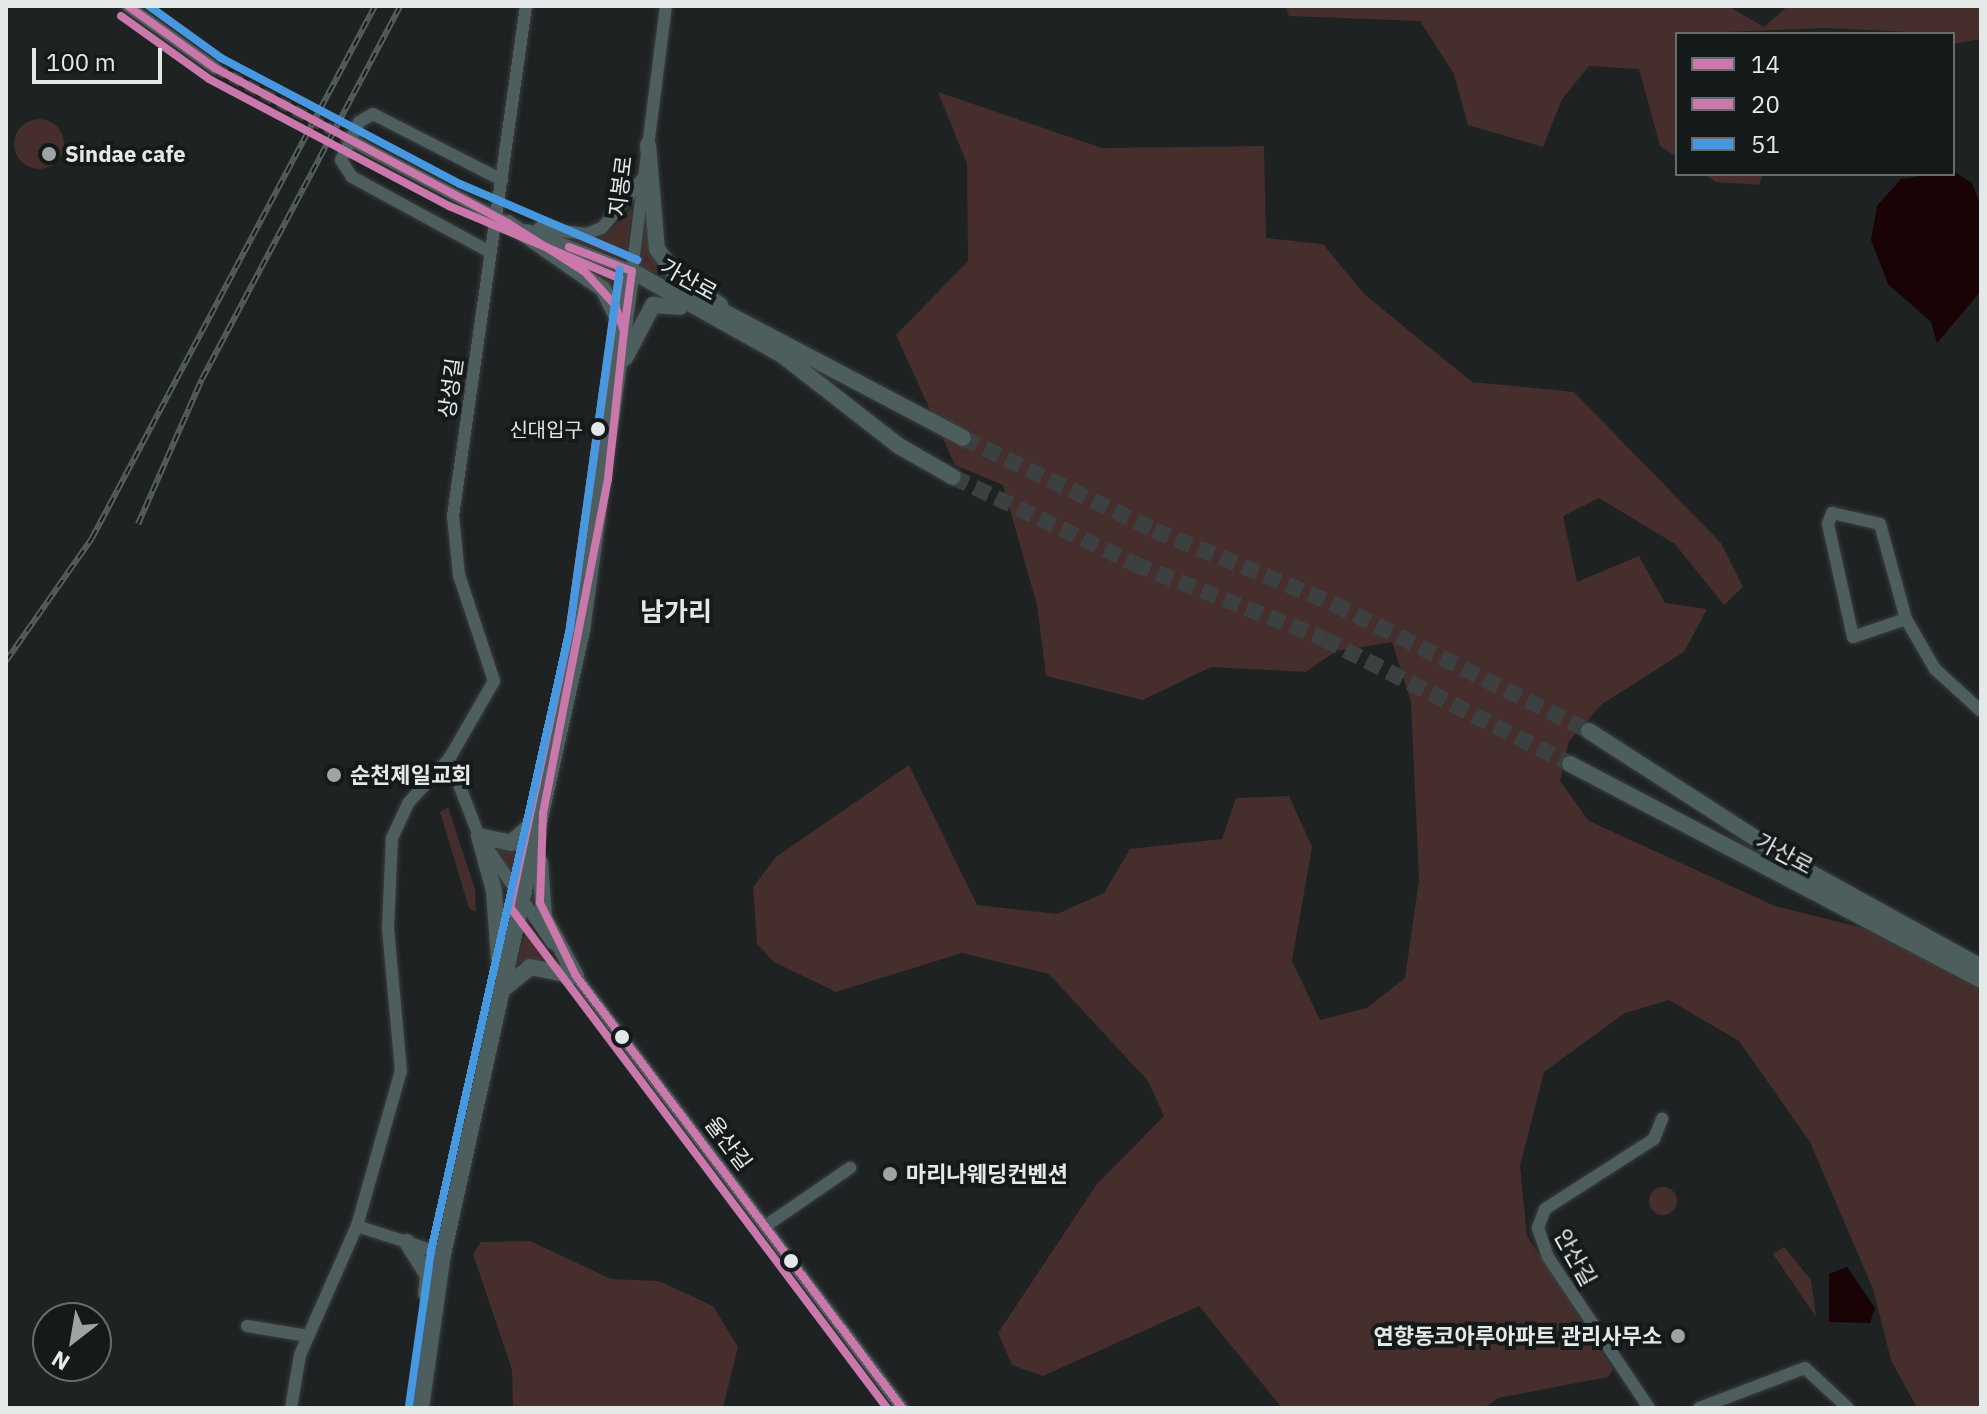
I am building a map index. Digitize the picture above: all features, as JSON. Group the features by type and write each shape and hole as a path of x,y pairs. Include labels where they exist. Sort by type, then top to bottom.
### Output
{"main road":[{"path":"648,145 662,258 741,326"},
{"path":"502,220 603,289 624,331"},
{"name":"가산로","path":"632,271 963,438"},
{"name":"지봉로","path":"421,1408 443,1254 582,630 632,271"},
{"path":"619,371 658,303 741,326"},
{"name":"가산로","path":"741,326 953,477"},
{"name":"가산로","path":"1589,731 1800,867 1981,967"},
{"name":"가산로","path":"1570,764 1981,980"},
{"path":"479,836 502,845 520,841 543,813"},
{"path":"543,813 540,903 576,976"},
{"path":"479,836 494,891 501,991"},
{"path":"501,991 530,967 576,976"},
{"path":"407,1242 428,1276 428,1344"}],"street":[{"path":"128,6 215,68"},
{"name":"상성길","path":"291,1408 308,1336 357,1226 401,1071 388,928 392,838 408,803 449,759 494,681 459,575 453,516 490,252 502,220 502,180 526,6"},
{"name":"지봉로","path":"632,271 666,6"},
{"path":"490,252 352,177 341,160 359,122 373,114 502,180"},
{"path":"356,143 502,220 632,271"},
{"path":"502,220 586,234 619,212 644,176"},
{"path":"1906,619 1853,637 1828,524 1832,513 1880,524 1906,619 1935,669 1981,711"},
{"name":"율산길","path":"449,759 479,836 522,904 902,1408"},
{"name":"안산길","path":"1649,1408 1548,1257 1538,1228 1545,1209 1654,1139 1662,1119"},
{"path":"767,1225 850,1168"},
{"path":"357,1226 443,1254"},
{"path":"247,1326 308,1336"},
{"path":"1699,1408 1805,1368 1848,1408"}],"shaded area":[{"path":"1285,6 1728,6 1764,27 1788,6 1981,6 1981,39 1955,44 1955,32 1825,28 1675,32 1675,156 1660,146 1639,69 1589,66 1562,99 1543,147 1468,125 1454,74 1420,21 1289,16"},
{"path":"938,92 1102,148 1264,146 1266,238 1323,244 1364,294 1472,382 1574,392 1721,543 1743,587 1724,605 1675,544 1599,498 1563,516 1577,582 1639,556 1665,603 1707,609 1684,652 1602,704 1569,741 1560,781 1589,821 1775,906 1981,958 1981,1408 1917,1408 1891,1360 1873,1289 1810,1142 1739,1041 1669,1000 1625,1013 1544,1072 1520,1166 1527,1236 1613,1369 1608,1377 1498,1398 1484,1408 1282,1408 1199,1306 1043,1376 1012,1365 998,1333 1097,1184 1164,1116 1148,1081 1049,974 962,953 836,992 774,962 757,944 753,887 776,857 909,765 977,905 1057,914 1104,893 1130,849 1222,839 1236,798 1289,796 1312,847 1292,961 1320,1020 1367,1008 1405,978 1419,880 1411,702 1392,642 1336,651 1306,672 1211,667 1143,700 1046,676 1037,605 1003,485 955,465 896,335 968,261 967,164"},
{"path":"39,119 57,126 64,144 57,162 39,169 21,162 14,144 21,126"},
{"path":"1955,172 1972,183 1981,207 1981,291 1937,343 1931,322 1888,284 1871,240 1877,206 1901,179 1955,176"},
{"path":"1706,176 1762,176 1759,185 1716,182"},
{"path":"647,206 653,258 683,284 640,267"},
{"path":"632,208 626,260 575,242 606,234"},
{"path":"574,257 624,277 621,304 597,274"},
{"path":"448,807 475,889 476,912 469,908 440,812"},
{"path":"527,846 518,883 495,850"},
{"path":"527,927 553,960 517,963"},
{"path":"1663,1187 1673,1191 1677,1201 1673,1211 1663,1215 1653,1211 1649,1201 1653,1191"},
{"path":"530,1241 611,1279 659,1281 713,1306 738,1347 723,1408 513,1408 512,1370 473,1254 481,1242"},
{"path":"1784,1247 1811,1280 1816,1317 1773,1254"},
{"path":"1847,1267 1875,1308 1870,1323 1829,1322 1829,1274"}],"tunnel":[{"path":"215,68 356,143"},
{"path":"963,438 1154,530 1334,604 1589,731"},
{"path":"953,477 1135,564 1324,639 1570,764"}],"railway":[{"path":"6,661 92,538 375,6"},
{"path":"138,524 202,379 400,6"}],"transit line":[{"name":"14","path":"128,6 215,68 508,223 585,272 615,305 624,331 608,479 543,813 540,903 576,976 902,1408"},
{"name":"51","path":"149,6 221,58 460,184 637,260"},
{"name":"20","path":"121,16 209,79 449,206 619,278 570,628 510,907 887,1408"},
{"name":"14","path":"569,247 632,271 624,331"},
{"name":"51","path":"409,1406 431,1251 570,628 620,269"}],"place":[{"name":"Sindae cafe","path":"49,154"},
{"name":"신대입구","path":"598,429"},
{"name":"순천제일교회","path":"334,775"},
{"name":"마리나웨딩컨벤션","path":"890,1174"},
{"name":"연향동코아루아파트 관리사무소","path":"1678,1336"}],"district":[{"name":"남가리","path":"676,612"}]}
